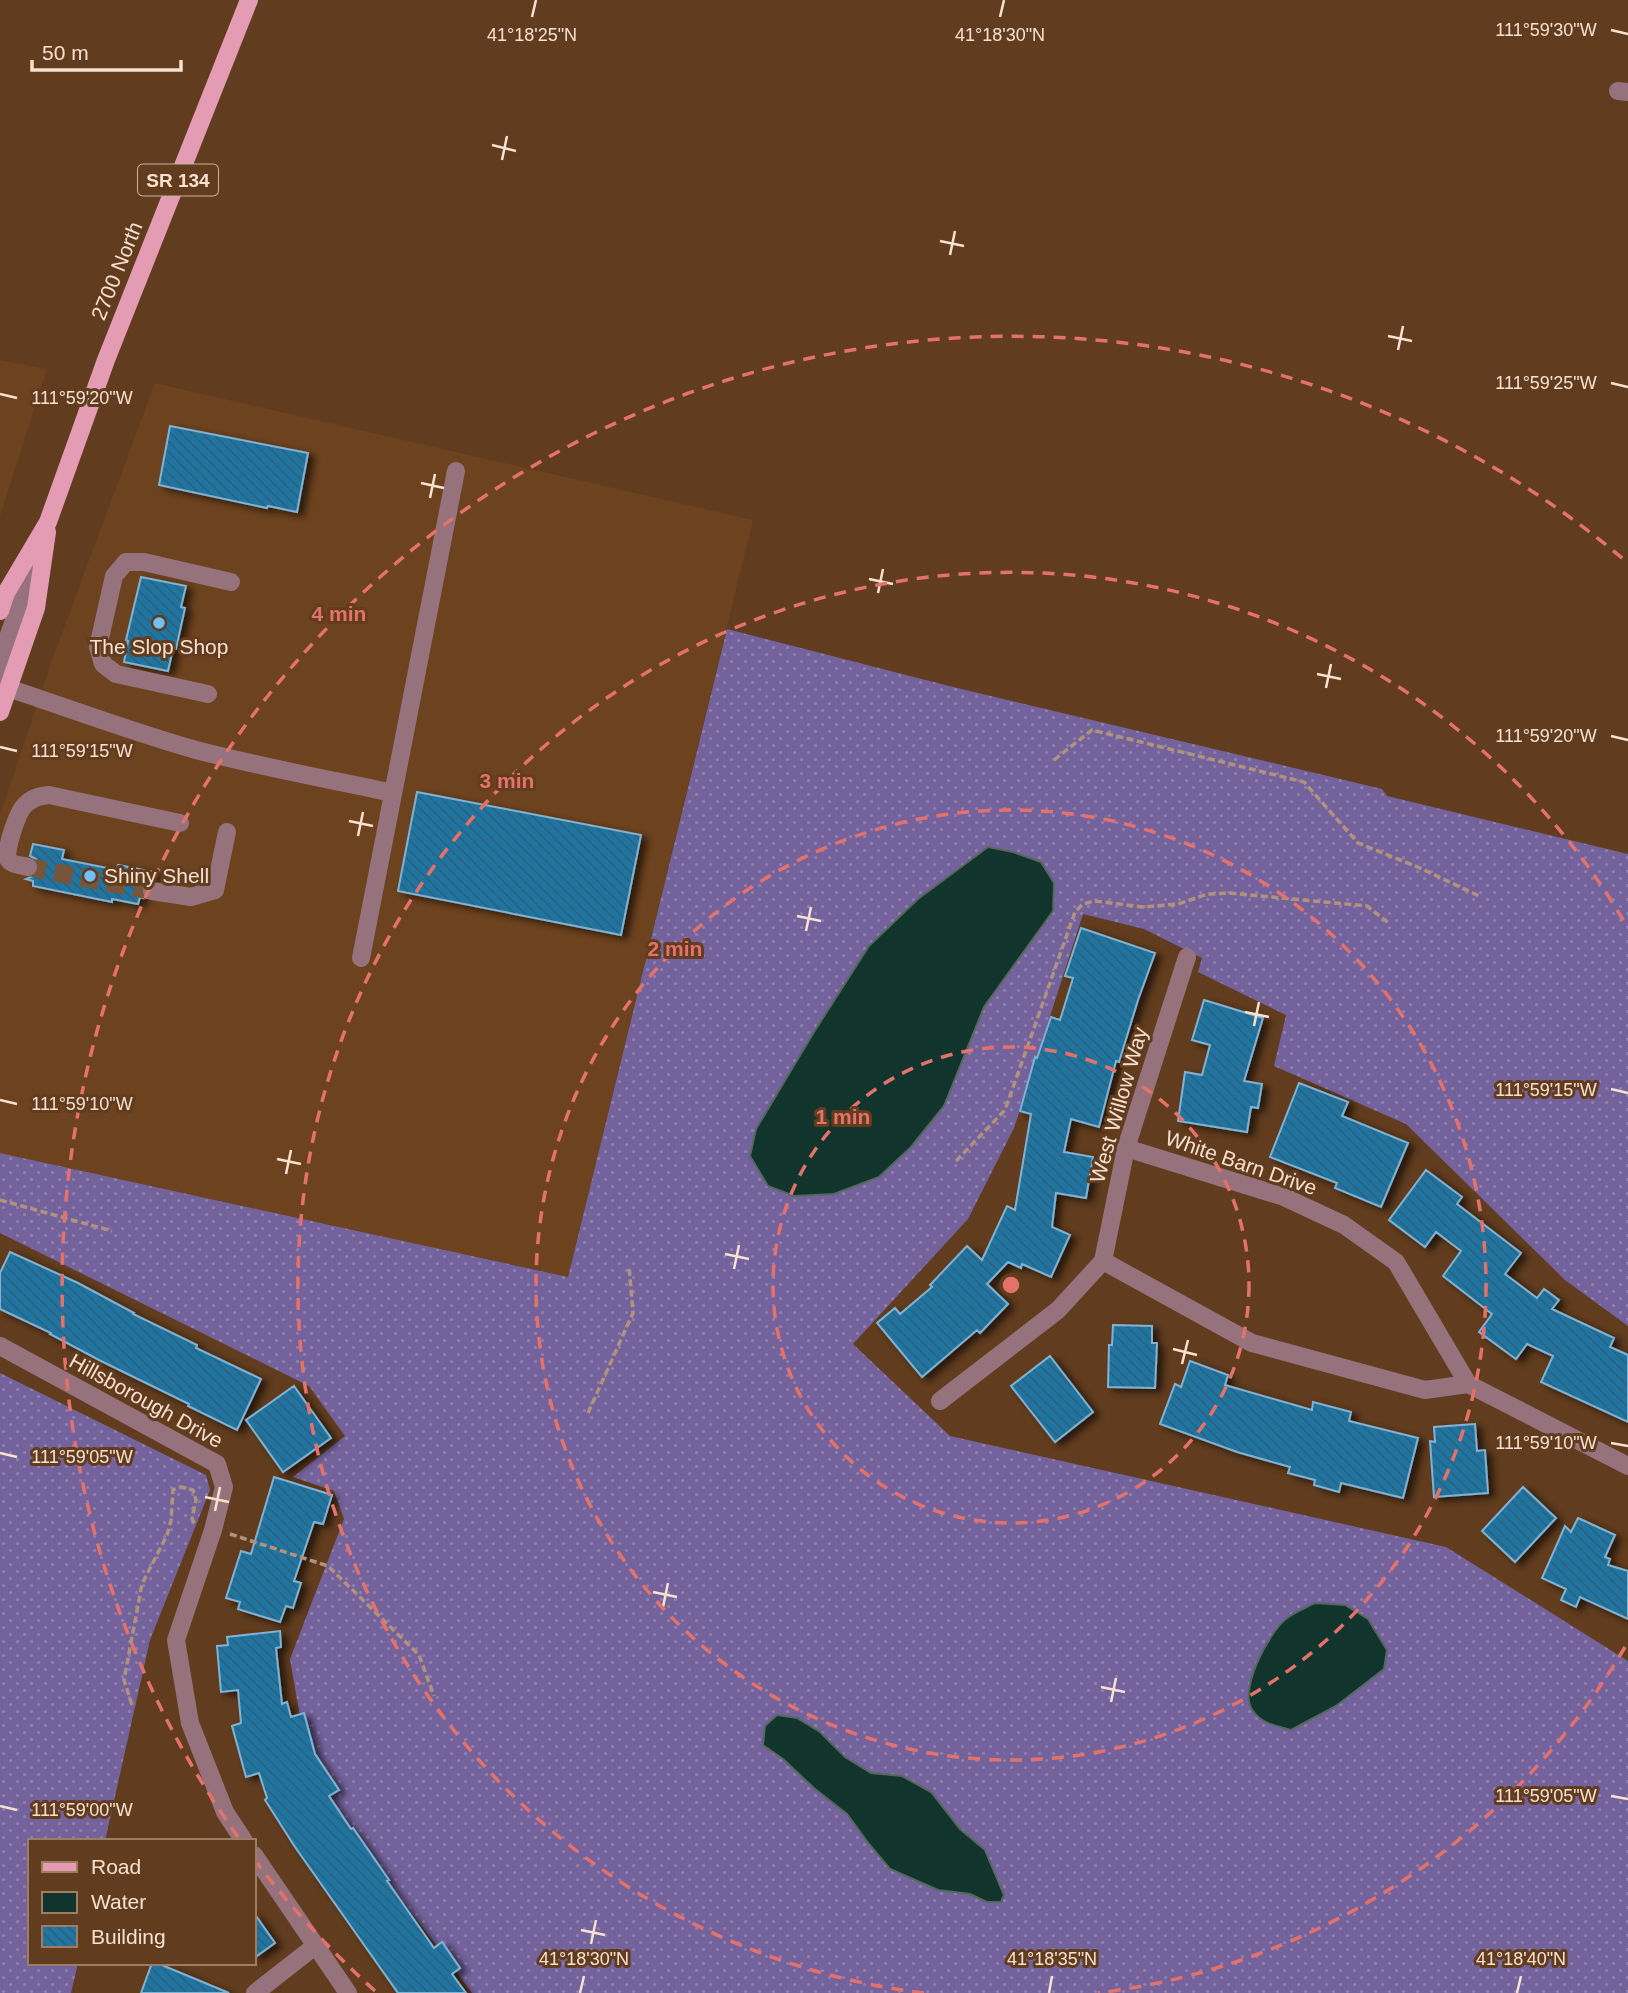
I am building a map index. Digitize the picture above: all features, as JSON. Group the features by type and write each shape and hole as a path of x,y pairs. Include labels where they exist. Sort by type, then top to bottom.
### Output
{"main road":[{"name":"2700 North","path":"0,611 6,593 48,522 106,360 249,0"},
{"name":"2700 North","path":"0,712 36,608 48,522"}],"street":[{"path":"361,958 456,471"},
{"path":"208,694 116,674 103,664 98,647 114,576 126,562 144,562 232,582"},
{"path":"8,688 196,750 393,793"},
{"path":"28,867 12,864 7,858 7,849 22,808 35,797 49,795 180,822"},
{"path":"152,891 191,897 215,890 227,832"},
{"name":"West Willow Way","path":"1103,1261 1126,1148 1187,957"},
{"name":"White Barn Drive","path":"1126,1148 1284,1197 1344,1225 1396,1262 1468,1384"},
{"path":"940,1401 1058,1310 1103,1261 1252,1343 1424,1391 1468,1384 1628,1466"},
{"name":"Hillsborough Drive","path":"0,1346 217,1464 224,1487 213,1530 176,1640 190,1723 225,1812 243,1839"},
{"path":"256,1858 348,1993"},
{"path":"255,1993 315,1946"}],"path":[{"path":"1054,760 1092,730 1304,782 1358,843 1479,895"},
{"path":"956,1161 1005,1110 1075,912 1083,904 1095,901 1143,907 1178,904 1208,894 1229,893 1367,906 1390,923"},
{"path":"0,1200 112,1231"},
{"path":"588,1413 633,1313 629,1266"},
{"path":"132,1705 124,1680 142,1584 167,1535 171,1521 173,1490 181,1487 193,1490 196,1500 192,1519 195,1524 328,1566 419,1655 434,1696"}],"shaded area":[{"path":"0,360 47,369 0,516"},
{"path":"155,383 753,520 568,1277 0,1153 0,815 53,657"},
{"path":"727,629 949,686 1382,789 1387,796 1628,854 1628,1326 1565,1280 1406,1124 1274,1066 1286,1015 1198,972 1202,958 1144,929 1083,914 1014,1128 968,1219 853,1344 950,1436 1446,1547 1628,1661 1628,1993 472,1993 311,1780 290,1659 344,1519 334,1491 293,1477 345,1436 309,1386 0,1233 0,1153 568,1277"},
{"path":"0,1373 206,1475 210,1490 150,1640 105,1839 28,1839 28,1965 78,1965 71,1993 0,1993"}],"water":[{"path":"988,847 1041,862 1054,883 1053,911 984,1007 944,1106 911,1147 879,1177 834,1194 794,1196 768,1186 750,1156 756,1129 869,946 918,899"},
{"path":"1315,1603 1345,1605 1368,1619 1387,1650 1384,1669 1336,1706 1291,1730 1261,1719 1249,1702 1249,1690 1257,1663 1271,1636 1286,1619"},
{"path":"777,1715 797,1718 820,1732 845,1757 871,1773 902,1776 931,1792 960,1829 985,1850 1004,1895 1001,1902 987,1902 970,1894 938,1890 890,1869 847,1814 763,1745 765,1726"}],"building":[{"path":"170,426 308,453 297,512 159,485"},
{"path":"141,577 186,586 181,607 185,608 168,671 124,662 126,640"},
{"path":"417,792 641,835 621,935 398,891"},
{"name":"Shiny Shell","path":"33,844 64,850 62,859 117,870 118,865 154,872 152,880 143,884 143,898 140,897 138,904 112,899 112,902 33,886 33,881 26,879 36,875 39,869 36,859 30,856"},
{"path":"1081,928 1155,953 1119,1062 1116,1061 1099,1127 1071,1119 1064,1152 1093,1157 1086,1198 1056,1193 1052,1227 1070,1235 1051,1277 1022,1264 1021,1268 1008,1262 987,1284 1008,1304 980,1333 977,1330 922,1377 877,1323 895,1308 900,1314 932,1287 930,1285 967,1246 982,1260 1007,1206 1015,1210 1031,1114 1020,1111 1035,1057 1037,1058 1051,1017 1060,1020 1073,978 1065,976"},
{"path":"1204,1000 1263,1018 1244,1081 1262,1084 1258,1108 1251,1107 1247,1132 1178,1121 1185,1072 1202,1075 1210,1045 1192,1040"},
{"path":"1299,1083 1348,1102 1342,1116 1408,1143 1381,1207 1335,1188 1337,1183 1270,1157"},
{"path":"1426,1170 1462,1197 1457,1204 1521,1253 1505,1274 1537,1298 1544,1289 1559,1300 1552,1309 1614,1338 1610,1347 1628,1355 1628,1422 1541,1382 1553,1356 1527,1344 1516,1359 1479,1332 1492,1314 1443,1276 1461,1251 1436,1232 1425,1247 1389,1220"},
{"path":"10,1252 78,1283 197,1345 196,1348 261,1379 237,1430 0,1309 0,1273"},
{"path":"1113,1325 1152,1326 1152,1343 1157,1343 1155,1388 1108,1387 1109,1345 1112,1345"},
{"path":"1050,1356 1093,1412 1055,1442 1011,1386"},
{"path":"1190,1361 1228,1375 1225,1385 1312,1410 1313,1402 1351,1412 1349,1421 1418,1438 1403,1498 1341,1483 1339,1492 1314,1485 1315,1480 1288,1473 1290,1467 1237,1452 1160,1424 1175,1384 1181,1387"},
{"path":"294,1386 331,1438 283,1472 246,1420"},
{"path":"1475,1424 1477,1451 1485,1450 1488,1493 1434,1497 1430,1441 1435,1442 1434,1427"},
{"path":"274,1477 332,1495 323,1524 314,1522 294,1581 301,1583 293,1608 286,1606 280,1622 238,1609 240,1602 226,1598 241,1551 251,1554"},
{"path":"1523,1487 1556,1518 1515,1562 1482,1531"},
{"path":"1578,1518 1615,1535 1605,1557 1610,1559 1608,1565 1628,1571 1628,1619 1580,1597 1576,1607 1561,1600 1566,1589 1542,1578 1565,1526 1571,1532"},
{"path":"280,1631 281,1647 276,1648 282,1704 287,1702 291,1717 304,1713 315,1754 339,1790 329,1796 434,1948 442,1942 460,1968 452,1974 466,1993 398,1993 265,1800 267,1798 259,1773 246,1777 232,1726 241,1723 238,1690 221,1692 217,1646 228,1645 227,1637"},
{"path":"256,1916 275,1943 256,1957"},
{"path":"151,1965 162,1965 229,1993 141,1993"}],"tunnel":[{"path":"28,867 152,891"}],"place":[{"name":"The Slop Shop","path":"159,623"},
{"name":"Shiny Shell","path":"90,876"}]}
